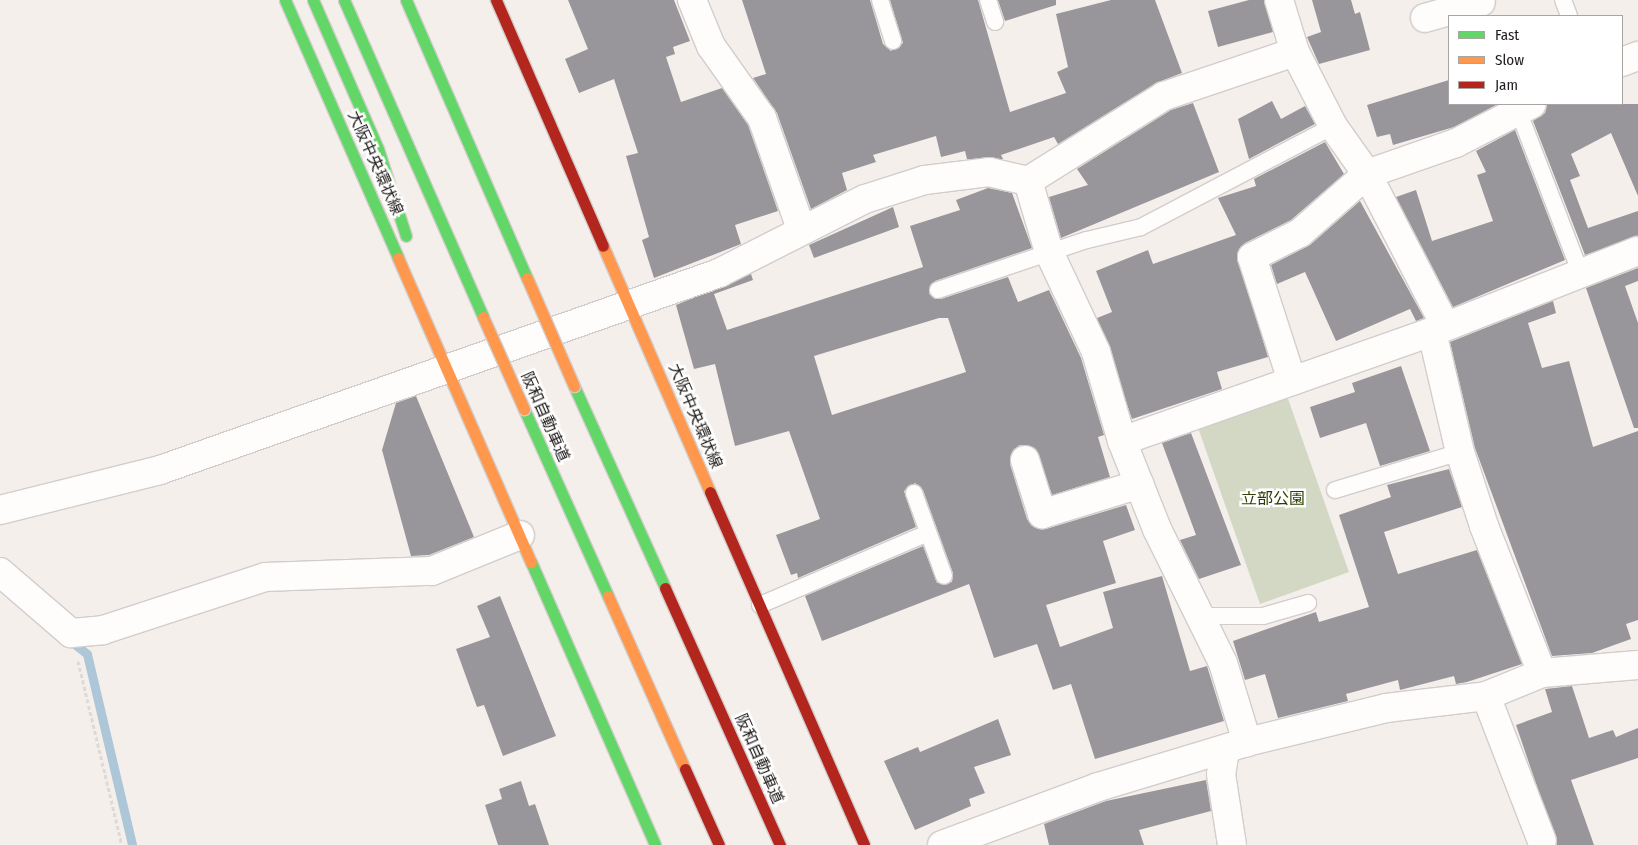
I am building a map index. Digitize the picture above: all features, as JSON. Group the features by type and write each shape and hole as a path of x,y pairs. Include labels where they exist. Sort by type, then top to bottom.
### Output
{"main road":[{"name":"大阪中央環状線","path":"285,0 447,366 655,845"},
{"name":"大阪中央環状線","path":"313,0 378,149 447,366"},
{"name":"阪和自動車道","path":"344,0 719,845"},
{"name":"阪和自動車道","path":"406,0 780,845"},
{"name":"大阪中央環状線","path":"496,0 864,845"}],"street":[{"path":"692,0 712,46 762,118 801,229"},
{"path":"1279,0 1295,52 1333,126 1367,174 1439,328 1460,452 1542,673"},
{"path":"1425,18 1483,6"},
{"path":"0,510 160,470 628,302 719,273 801,229 865,199 925,180 989,172 1028,181 1164,96 1295,52"},
{"path":"1623,62 1638,56"},
{"path":"1292,381 1252,257 1300,233 1367,174 1456,143 1525,107"},
{"path":"1028,181 1049,252 1096,352 1122,441 1223,663 1236,746 1221,774 1232,845"},
{"path":"1122,441 1439,328 1638,251"},
{"path":"1026,460 1042,514 1140,484"},
{"path":"0,572 71,632 103,630 265,577 432,571 520,535"},
{"path":"942,845 1070,796 1236,746 1386,708 1486,696 1542,673 1638,665"},
{"path":"1486,696 1542,841"}],"lane":[{"path":"880,0 893,40"},
{"path":"988,0 995,22"},
{"path":"1563,0 1569,15"},
{"path":"1525,107 1581,274"},
{"path":"938,290 1049,252 1141,227 1333,126"},
{"path":"1335,490 1460,452"},
{"path":"914,493 944,576"},
{"path":"760,605 928,533"},
{"path":"1200,616 1263,616 1308,604"}],"path":[{"path":"80,668 122,845"}],"green space":[{"name":"立部公園","path":"1286,393 1349,572 1260,604 1197,425"}],"building":[{"path":"568,0 674,0 690,41 673,47 675,54 666,57 681,102 722,88 748,125 778,211 735,225 741,244 654,278 642,240 649,237 626,156 638,153 614,79 579,93 565,59 588,49"},
{"path":"742,0 870,0 883,44 891,51 903,43 890,0 978,0 1010,112 1066,93 1057,72 1068,67 1056,14 1111,0 1155,0 1182,73 1156,83 1058,144 1054,137 1001,155 1003,159 967,159 965,151 941,157 936,136 873,155 876,162 842,173 847,190 811,209 777,113 753,78 766,74"},
{"path":"998,0 1056,0 1056,5 1005,21"},
{"path":"1249,0 1264,0 1273,32 1218,47 1208,11"},
{"path":"1312,0 1351,0 1355,14 1360,12 1370,50 1319,64 1307,37 1321,32"},
{"path":"1448,80 1448,105 1496,105 1454,127 1393,145 1390,134 1377,137 1367,105"},
{"path":"1272,101 1281,119 1305,106 1315,124 1249,159 1238,119"},
{"path":"1193,103 1219,172 1061,238 1049,197 1088,185 1077,169 1171,110"},
{"path":"1638,104 1638,196 1611,133 1571,154 1580,176 1570,180 1588,228 1638,211 1638,236 1585,255 1533,121 1545,113 1547,105"},
{"path":"1515,130 1565,260 1453,307 1396,197 1416,190 1432,241 1493,221 1477,175 1486,172 1476,151"},
{"path":"1325,142 1344,174 1291,220 1245,243 1237,254 1268,357 1217,372 1222,389 1132,419 1097,318 1112,312 1096,271 1148,250 1153,264 1236,235 1218,198 1256,186 1254,179"},
{"path":"988,188 1012,193 1032,248 935,281 929,294 941,299 1008,277 1018,302 1049,290 1081,358 1104,435 1098,437 1110,477 1052,495 1036,449 1020,445 1013,450 1010,464 1027,519 1032,526 1046,529 1126,505 1135,530 1103,541 1116,583 1046,605 1060,647 1113,628 1103,592 1162,576 1190,671 1207,666 1224,721 1095,759 1071,684 1053,690 1037,644 994,658 969,584 822,641 805,596 923,546 937,583 952,582 953,573 923,490 915,483 904,491 916,527 798,578 797,573 791,575 776,535 820,519 789,431 735,446 715,364 694,369 676,305 751,274 753,280 714,294 727,330 923,267 910,226 960,210 956,200","holes":["939,318 948,318 966,372 832,415 814,356"]},
{"path":"1360,201 1424,318 1416,321 1410,309 1336,341 1305,272 1277,284 1271,265 1310,245"},
{"path":"893,207 899,227 814,258 809,245"},
{"path":"1638,268 1638,281 1625,286 1638,323 1638,428 1634,428 1586,288"},
{"path":"1553,301 1556,313 1528,323 1542,368 1569,361 1593,447 1638,431 1638,620 1626,624 1631,639 1592,653 1552,656 1475,448 1450,342"},
{"path":"1401,366 1430,451 1380,466 1366,423 1320,438 1310,407 1355,392 1352,383"},
{"path":"416,396 474,537 429,555 411,556 382,450 396,403"},
{"path":"1191,433 1241,565 1199,579 1180,540 1196,535 1162,443"},
{"path":"1449,469 1462,507 1384,532 1398,574 1477,550 1522,664 1456,684 1454,676 1400,690 1398,680 1346,694 1348,701 1278,718 1265,674 1245,680 1233,641 1316,612 1319,622 1369,607 1339,515 1391,497 1387,485"},
{"path":"500,596 556,736 503,756 484,705 477,707 456,649 490,637 477,606"},
{"path":"1572,686 1589,738 1613,730 1616,737 1638,728 1638,758 1571,780 1594,845 1557,845 1516,725 1552,712 1545,689"},
{"path":"998,719 1011,755 974,767 985,793 969,799 971,806 915,830 884,761 918,747 920,752"},
{"path":"1206,780 1211,811 1139,830 1144,845 1049,845 1044,824 1106,801"},
{"path":"521,781 529,806 535,804 549,845 498,845 485,805 502,799 499,789"}],"waterway":[{"path":"68,639 87,654 132,845"}],"traffic: fast":[{"path":"285,0 398,258"},
{"path":"313,0 378,149 406,236"},
{"path":"344,0 483,317"},
{"path":"406,0 527,278"},
{"path":"574,386 665,588"},
{"path":"524,409 608,596"},
{"path":"531,562 655,845"}],"traffic: slow":[{"path":"603,246 710,492"},
{"path":"398,258 531,562"},
{"path":"527,278 574,386"},
{"path":"483,317 524,409"},
{"path":"608,596 685,769"}],"traffic: jam":[{"path":"496,0 603,246"},
{"path":"710,492 864,845"},
{"path":"665,588 780,845"},
{"path":"685,769 719,845"}]}
